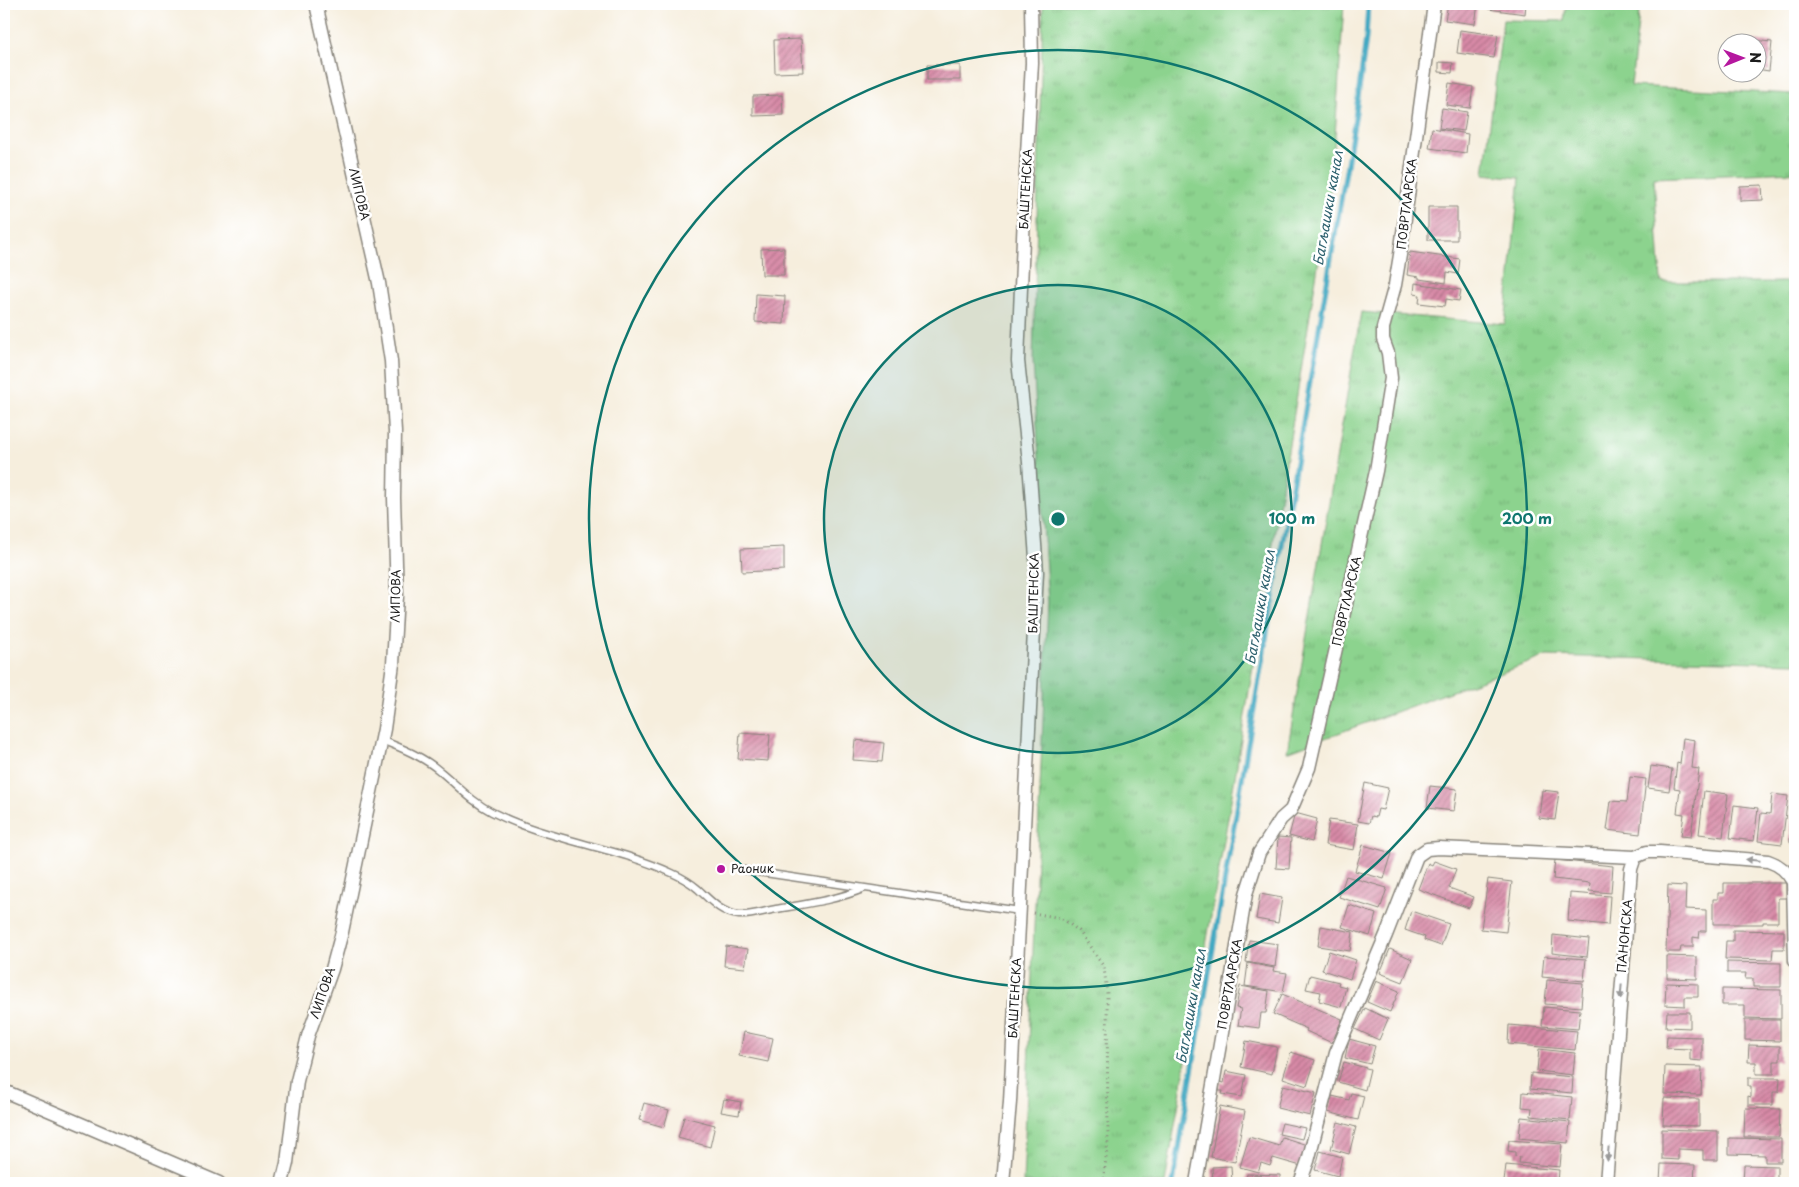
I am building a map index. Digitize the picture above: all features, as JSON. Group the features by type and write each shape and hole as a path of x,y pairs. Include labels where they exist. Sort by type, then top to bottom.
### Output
{"street":[{"name":"ЛИПОВА","path":"282,1183 287,1163 297,1081 308,1036 332,969 342,932 381,740 393,664 397,596 394,490 395,432 391,361 379,283 316,4"},
{"name":"БАШТЕНСКА","path":"1003,1183 1010,1102 1037,572 1029,462 1018,362 1032,63 1031,4"},
{"name":"ПОВРТЛАРСКА","path":"1196,1183 1246,894 1259,853 1281,819 1291,810 1309,768 1376,471 1391,378 1388,353 1383,339 1383,328 1395,286 1400,255 1434,4"},
{"path":"1300,1183 1308,1161 1336,1053 1417,856 1427,849 1636,857 1643,853 1651,852 1768,861 1781,866 1793,882 1795,961"},
{"name":"ПАНОНСКА","path":"1606,1183 1631,869 1636,857"},
{"path":"4,1090 219,1183"}],"lane":[{"path":"381,740 410,752 433,766 471,799 492,812 553,835 635,858 672,873 696,887 717,906 731,913 746,915 850,894 864,888"},
{"path":"744,870 1020,911"}],"path":[{"path":"1020,911 1061,918 1079,931 1104,967 1107,994 1108,1142 1103,1183"}],"green space":[{"path":"1043,4 1344,4 1332,179 1235,777 1165,1183 1023,1183 1048,602 1033,362"},
{"path":"1566,4 1640,4 1631,86 1795,94 1795,172 1654,178 1661,282 1795,282 1795,663 1547,656 1287,752 1361,312 1505,324 1520,178 1484,174 1503,20 1564,21"}],"building":[{"path":"1448,4 1478,4 1475,24 1445,20"},
{"path":"1489,4 1526,4 1525,14 1488,9"},
{"path":"1460,30 1498,35 1494,58 1457,53"},
{"path":"801,39 803,72 775,73 774,40"},
{"path":"1766,41 1772,42 1769,71 1766,71"},
{"path":"1439,62 1453,63 1452,73 1439,72"},
{"path":"927,65 960,65 960,80 927,80"},
{"path":"1449,83 1473,87 1470,108 1446,105"},
{"path":"782,95 783,115 753,116 753,96"},
{"path":"1442,108 1467,112 1464,131 1439,128"},
{"path":"1432,128 1468,134 1466,153 1429,148"},
{"path":"1762,185 1763,200 1740,201 1740,186"},
{"path":"1428,207 1457,207 1457,240 1428,240"},
{"path":"784,248 784,275 762,275 761,249"},
{"path":"1410,252 1460,259 1458,274 1447,272 1446,283 1419,279 1419,277 1407,275"},
{"path":"1415,283 1461,290 1459,301 1446,299 1445,306 1419,303 1420,295 1414,294"},
{"path":"756,294 785,296 784,324 755,322"},
{"path":"784,547 784,570 742,572 741,549"},
{"path":"740,733 770,735 768,761 738,759"},
{"path":"1683,738 1695,740 1692,768 1699,769 1691,837 1681,836 1684,814 1677,813 1680,789 1674,788 1677,763 1680,764"},
{"path":"855,740 884,743 882,762 853,760"},
{"path":"1651,766 1672,769 1669,791 1648,788"},
{"path":"1630,777 1646,779 1640,834 1607,830 1611,801 1627,802"},
{"path":"1365,783 1388,788 1383,810 1378,809 1376,817 1371,816 1369,823 1358,821"},
{"path":"1430,786 1457,789 1454,811 1427,808"},
{"path":"1542,790 1559,792 1555,820 1539,818"},
{"path":"1704,791 1728,794 1723,837 1699,834"},
{"path":"1772,794 1788,796 1782,844 1758,841 1761,813 1770,814"},
{"path":"1734,805 1758,808 1754,841 1730,838"},
{"path":"1295,813 1317,819 1312,842 1289,836"},
{"path":"1792,818 1795,819 1795,842 1790,842"},
{"path":"1329,820 1358,824 1354,850 1325,845"},
{"path":"1278,837 1291,838 1289,869 1276,868"},
{"path":"1363,845 1392,853 1384,879 1355,871"},
{"path":"1555,860 1613,866 1611,893 1589,891 1590,883 1553,879"},
{"path":"1434,861 1456,869 1449,888 1474,897 1469,908 1418,889 1428,863 1432,865"},
{"path":"1346,876 1387,888 1380,910 1339,897"},
{"path":"1488,879 1512,882 1506,932 1481,929"},
{"path":"1724,883 1786,883 1786,898 1778,898 1778,922 1763,922 1763,924 1713,924 1713,899 1718,899 1718,893 1724,893"},
{"path":"1668,885 1686,886 1685,909 1706,910 1706,931 1700,931 1699,938 1693,937 1693,947 1681,947 1680,952 1666,952"},
{"path":"1570,893 1610,896 1608,925 1568,921"},
{"path":"1260,894 1282,898 1278,923 1256,919"},
{"path":"1349,905 1376,914 1370,936 1342,927"},
{"path":"1411,911 1449,924 1441,946 1424,940 1425,937 1405,930"},
{"path":"1321,926 1353,932 1350,951 1318,946"},
{"path":"1733,930 1784,931 1784,949 1773,949 1772,960 1725,959 1726,941 1733,941"},
{"path":"1553,935 1589,939 1587,957 1552,953"},
{"path":"1249,940 1278,944 1275,967 1246,962"},
{"path":"726,946 748,949 745,968 724,966"},
{"path":"1390,949 1412,959 1403,982 1380,973"},
{"path":"1329,951 1356,960 1350,979 1322,970"},
{"path":"1544,956 1586,959 1584,981 1542,977"},
{"path":"1667,956 1697,957 1697,979 1667,978"},
{"path":"1727,962 1781,963 1781,987 1753,987 1753,979 1745,979 1746,973 1727,973"},
{"path":"1248,963 1274,968 1273,971 1287,973 1283,992 1245,986"},
{"path":"1310,975 1339,982 1338,985 1346,987 1341,1007 1319,1001 1321,992 1306,989"},
{"path":"1547,980 1583,983 1581,1007 1545,1004"},
{"path":"1376,981 1399,991 1390,1012 1367,1002"},
{"path":"1666,983 1698,984 1698,997 1685,997 1685,1006 1665,1005"},
{"path":"1240,986 1269,991 1266,1013 1261,1013 1259,1028 1238,1025 1241,1009 1236,1008"},
{"path":"1722,989 1781,990 1781,1019 1745,1018 1745,1005 1722,1005"},
{"path":"1282,994 1342,1019 1332,1043 1306,1031 1307,1029 1273,1014"},
{"path":"1544,1007 1580,1010 1578,1029 1542,1026"},
{"path":"1365,1008 1388,1019 1379,1040 1355,1029"},
{"path":"1667,1012 1690,1012 1690,1028 1666,1027"},
{"path":"1745,1020 1780,1020 1780,1041 1745,1040"},
{"path":"1509,1025 1577,1031 1575,1050 1508,1044"},
{"path":"744,1032 773,1038 768,1062 739,1056"},
{"path":"1667,1036 1702,1037 1702,1061 1690,1060 1690,1049 1666,1048"},
{"path":"1349,1039 1375,1046 1370,1064 1345,1058"},
{"path":"1246,1041 1277,1047 1272,1074 1241,1067"},
{"path":"1749,1045 1780,1046 1780,1061 1774,1061 1774,1074 1756,1074 1756,1062 1748,1062"},
{"path":"1539,1049 1575,1053 1573,1075 1537,1071"},
{"path":"1291,1052 1315,1060 1307,1086 1283,1078"},
{"path":"1344,1062 1370,1069 1365,1090 1338,1082"},
{"path":"1665,1066 1702,1067 1701,1095 1664,1094"},
{"path":"1226,1071 1246,1075 1242,1097 1222,1094 1223,1091 1219,1091 1220,1082 1224,1083"},
{"path":"1531,1073 1573,1077 1572,1093 1530,1089"},
{"path":"1748,1078 1780,1078 1779,1092 1773,1092 1773,1105 1748,1105 1748,1096 1751,1097 1751,1086 1748,1086"},
{"path":"1283,1085 1316,1093 1310,1116 1277,1108"},
{"path":"1523,1092 1572,1097 1570,1120 1531,1116 1532,1108 1522,1107"},
{"path":"1351,1093 1364,1096 1358,1120 1328,1112 1332,1096 1349,1100"},
{"path":"1664,1098 1699,1099 1699,1126 1663,1125"},
{"path":"724,1099 741,1102 739,1115 721,1112"},
{"path":"644,1103 669,1110 664,1127 639,1120"},
{"path":"1220,1106 1245,1111 1235,1162 1211,1157"},
{"path":"1745,1108 1780,1109 1779,1137 1744,1137"},
{"path":"684,1117 715,1125 710,1147 678,1138"},
{"path":"1521,1117 1570,1122 1568,1143 1519,1138"},
{"path":"1338,1122 1356,1127 1349,1154 1331,1149"},
{"path":"1282,1123 1305,1128 1302,1139 1279,1134"},
{"path":"1662,1129 1718,1131 1718,1160 1703,1160 1703,1150 1678,1149 1678,1160 1662,1159"},
{"path":"1249,1137 1279,1146 1282,1137 1307,1145 1301,1166 1273,1158 1270,1166 1261,1163 1258,1172 1240,1167"},
{"path":"1729,1138 1781,1139 1781,1162 1765,1162 1765,1155 1729,1154"},
{"path":"1509,1140 1562,1144 1560,1167 1519,1163 1520,1157 1515,1156 1515,1152 1508,1151"},
{"path":"1320,1151 1342,1157 1338,1176 1315,1170"},
{"path":"1661,1164 1695,1165 1694,1183 1660,1183"},
{"path":"1506,1165 1559,1170 1558,1183 1504,1182"},
{"path":"1744,1165 1777,1166 1777,1183 1743,1182"},
{"path":"1231,1166 1232,1183 1213,1183 1212,1167"},
{"path":"1247,1174 1280,1175 1280,1183 1246,1183"}],"waterway":[{"name":"Багљашки канал","path":"1173,1183 1356,112 1366,38 1368,4"}],"place":[{"name":"Раоник","path":"721,869"}]}
